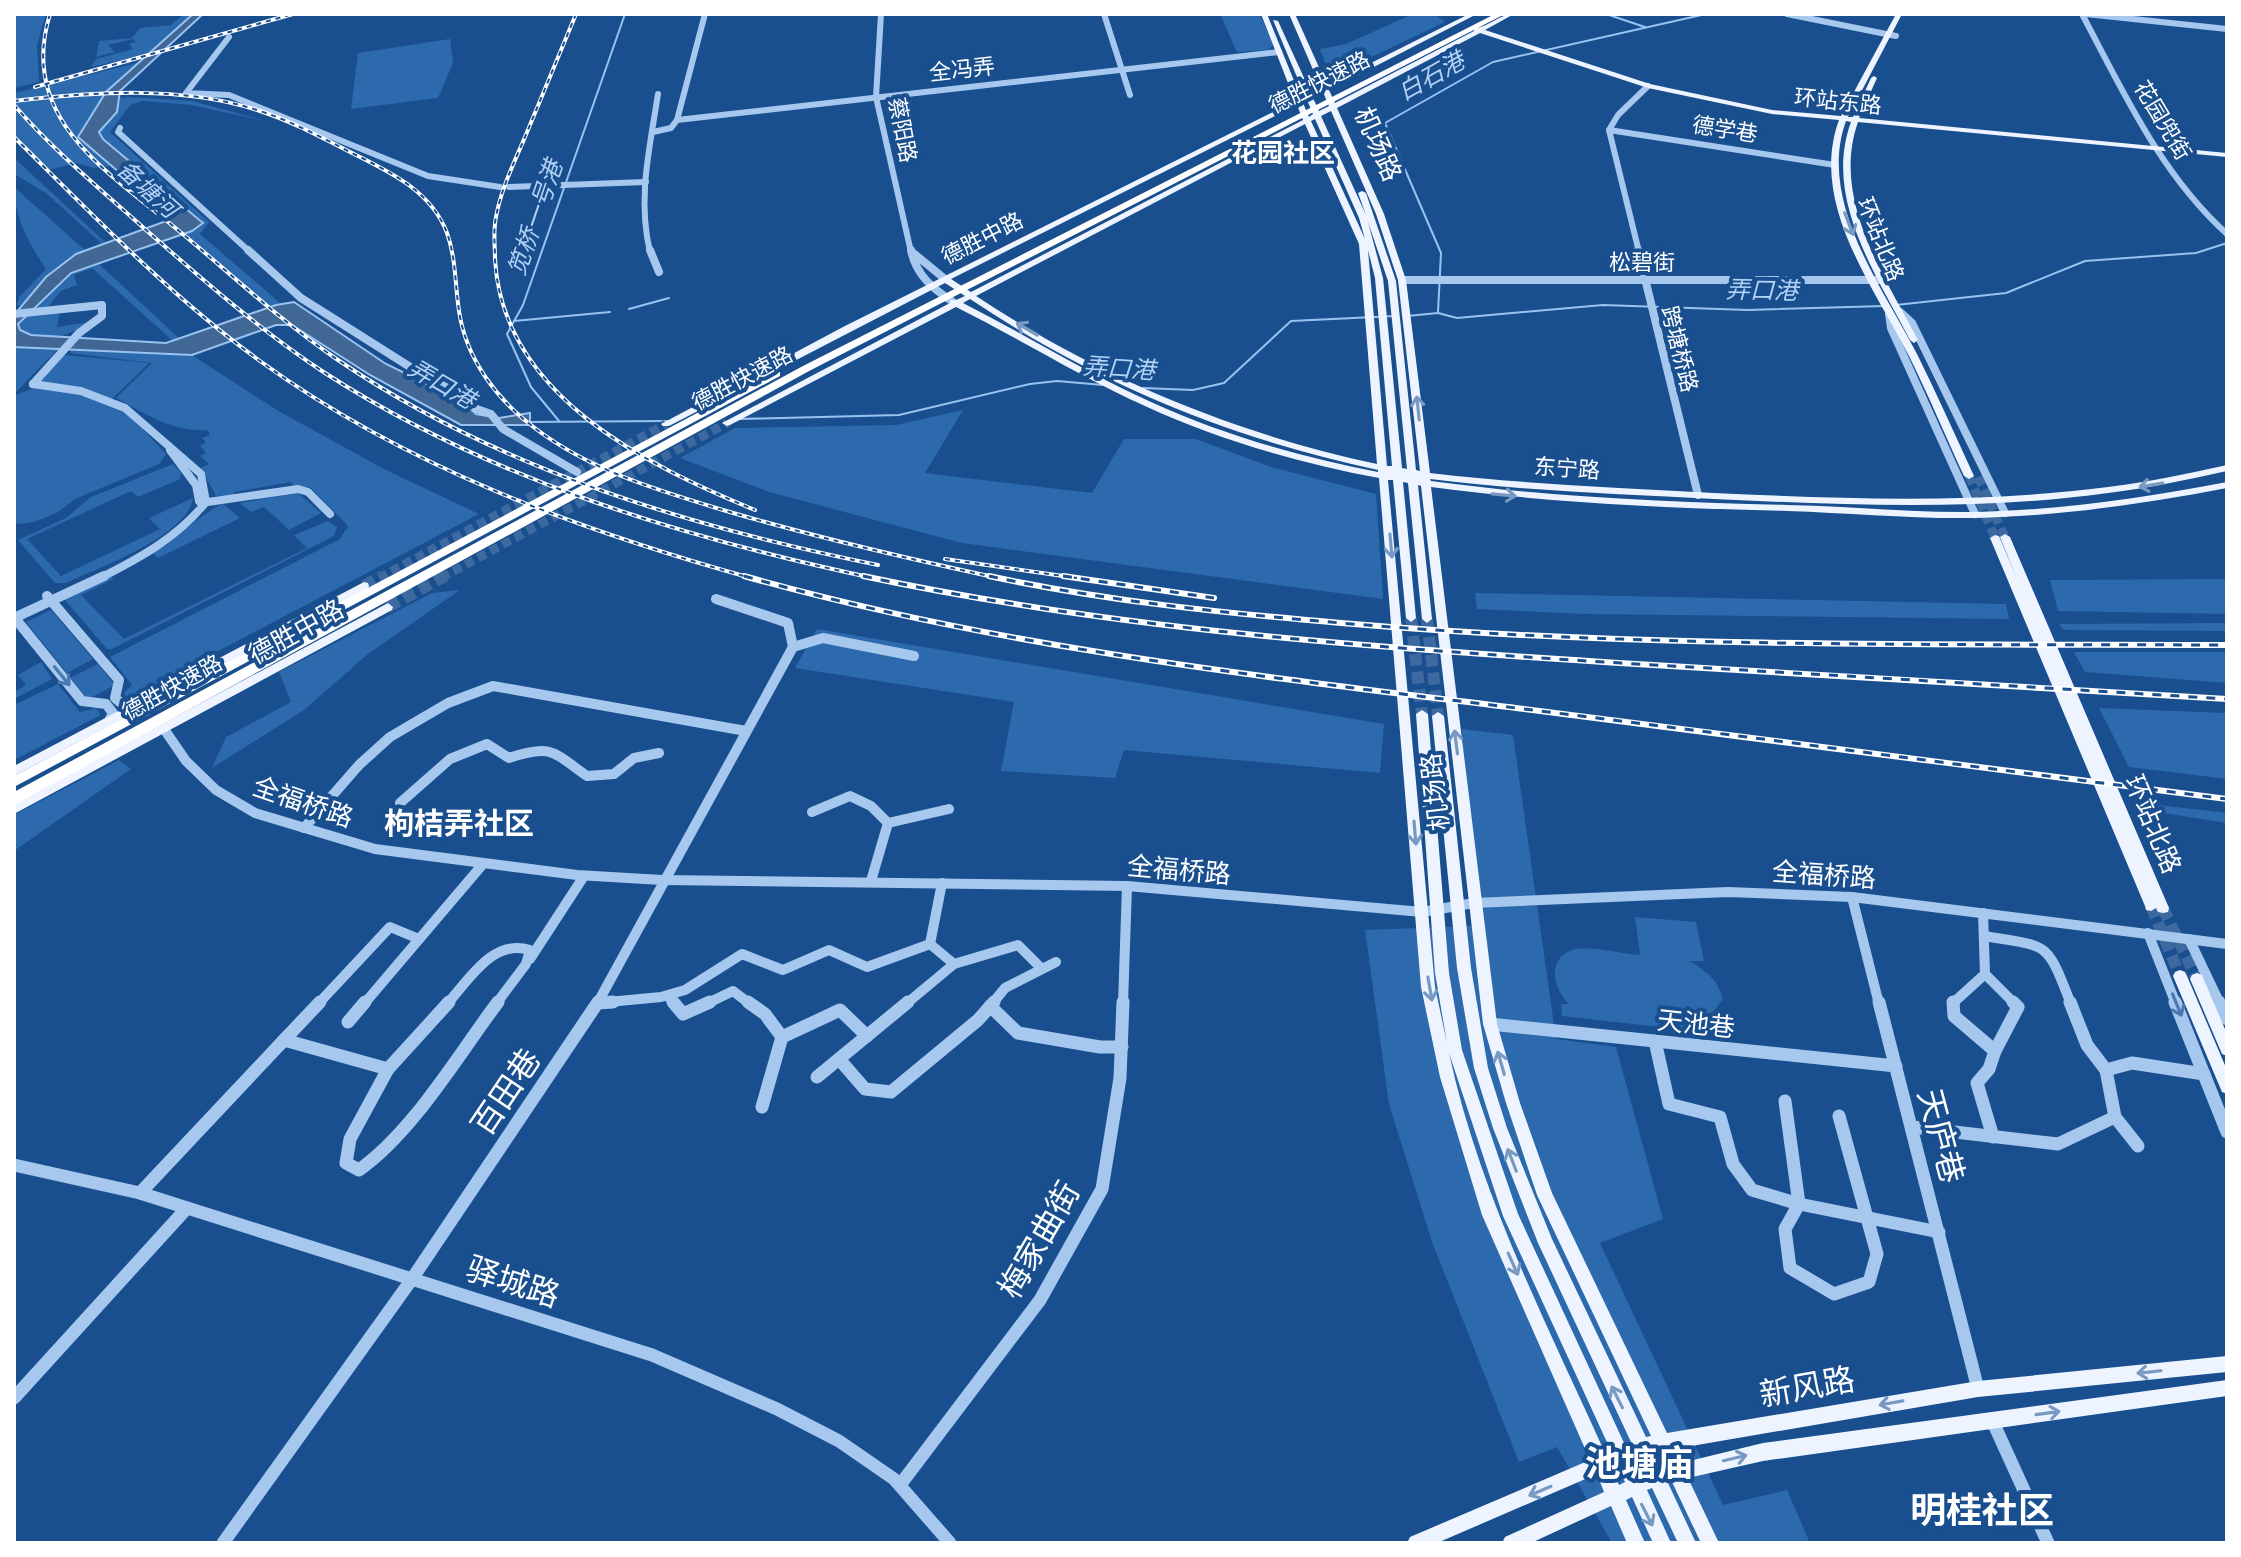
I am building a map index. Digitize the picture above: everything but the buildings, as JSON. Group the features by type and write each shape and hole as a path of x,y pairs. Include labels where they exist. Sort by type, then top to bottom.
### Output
{"highway":[{"name":"德胜快速路","path":"14,799 821,361 1501,14"},
{"name":"德胜快速路","path":"14,782 801,361 1487,20"},
{"path":"14,809 155,728 221,685"}],"main road":[{"name":"机场路","path":"1264,14 1306,119 1363,218 1383,305 1411,618"},
{"name":"机场路","path":"1272,14 1330,108 1402,280 1408,323 1427,619"},
{"name":"机场路","path":"1289,14 1318,91 1316,114 1360,235 1369,286 1384,473 1429,911 1455,1050 1491,1165 1633,1486 1662,1543"},
{"name":"德胜中路","path":"666,424 930,286 1474,14"},
{"name":"德胜中路","path":"727,423 953,302 1480,31 1487,20 1511,14"},
{"name":"环站北路","path":"1899,14 1856,119 1846,158 1846,178 1877,280 1877,291 1894,313 1973,476"},
{"name":"环站北路","path":"1894,313 1889,290 1877,280 1845,215 1835,165 1836,144 1843,118 1908,14"},
{"name":"环站东路","path":"1465,18 1487,20 1539,45 1695,91 1843,118"},
{"name":"环站东路","path":"1456,23 1648,86 1772,112 2227,148"},
{"path":"1280,133 1296,130 1316,136"},
{"name":"环站东路","path":"2155,144 2227,155"},
{"name":"机场路","path":"1362,181 1384,253 1394,305 1490,1024 1545,1195 1710,1543"},
{"name":"东宁路","path":"945,279 1094,368 1160,400 1263,438 1384,473"},
{"path":"1369,286 1380,288"},
{"name":"东宁路","path":"953,302 1139,401 1255,445 1399,476 1549,499 1975,514 2136,501 2227,485"},
{"path":"1377,381 1390,381"},
{"name":"东宁路","path":"1419,479 1922,504 2111,492 2227,468"},
{"name":"环站北路","path":"2000,538 2157,907"},
{"name":"德胜中路","path":"14,771 364,586"},
{"name":"德胜中路","path":"14,809 388,607"},
{"name":"机场路","path":"1422,714 1429,911 1428,987 1447,1077 1490,1215 1636,1543"},
{"name":"机场路","path":"1438,716 1471,1024 1500,1128 1546,1243 1687,1543"},
{"path":"2180,976 2227,1087"},
{"path":"2197,979 2227,1050"},
{"name":"新风路","path":"1416,1543 1619,1453 1642,1446 1978,1389 2227,1364"},
{"name":"新风路","path":"1511,1543 1656,1477 1763,1452 2227,1388"}],"street":[{"path":"677,120 705,14"},
{"name":"蔡阳路","path":"881,14 876,97 912,252 920,276 930,286"},
{"path":"1104,14 1130,95"},
{"path":"1787,14 1892,36"},
{"path":"2084,14 2227,29"},
{"name":"花园兜街","path":"2084,14 2155,144 2197,206 2227,234"},
{"path":"229,37 186,93 226,95 301,121 395,168 474,187 500,187"},
{"name":"全冯弄","path":"653,132 671,128 677,120 1279,52"},
{"path":"1609,130 1618,115 1648,86"},
{"path":"658,94 642,209 649,254 659,272"},
{"path":"120,128 118,132 301,298 426,377 465,396 474,408 491,414 503,429 577,472"},
{"name":"德学巷","path":"1609,130 1835,165"},
{"name":"跨塘桥路","path":"1609,130 1698,495"},
{"path":"509,187 646,182"},
{"path":"912,252 945,279"},
{"name":"松碧街","path":"1402,280 1877,280"},
{"path":"930,286 953,302"},
{"path":"14,314 102,305 102,316 79,333 33,384 48,384 111,400 135,415 170,450 201,474 202,503 191,523 166,541 14,616 82,701 106,704 113,713 109,721"},
{"path":"1975,514 1891,328 1894,313 1912,323 2005,513"},
{"path":"202,503 305,490 330,514"},
{"path":"49,598 119,680 115,698 124,706 134,708"},
{"path":"716,599 788,623 793,647 823,638 914,656"},
{"name":"百田巷","path":"223,1543 412,1279 598,1003 662,880 793,647"},
{"path":"304,828 359,765 390,737 448,703 493,686 746,731"},
{"path":"97,703 117,693"},
{"name":"全福桥路","path":"164,729 186,761 216,790 255,813 375,849 584,876 662,880 1127,886 1429,911 1474,903 1728,892 1852,897 2227,944"},
{"path":"400,803 431,771 470,748 487,744 509,758 540,748 587,776 614,774 634,758 659,753"},
{"path":"812,812 850,796 871,806 888,823"},
{"path":"888,823 912,815 949,809"},
{"path":"871,881 888,823"},
{"path":"348,1022 483,864"},
{"path":"526,964 530,950 517,945 504,948 488,958 388,1069 381,1088 345,1149 346,1163 359,1170 373,1160 417,1109 526,964 584,876"},
{"path":"930,944 942,883"},
{"name":"梅家曲街","path":"900,1485 1040,1300 1085,1225 1102,1189 1118,1110 1127,886"},
{"name":"天庐巷","path":"1852,897 1978,1389"},
{"path":"1983,913 1985,974 2018,1007 1989,1069 1977,1083 1993,1137"},
{"path":"140,1193 390,927 419,939"},
{"path":"2148,933 2227,1132"},
{"path":"1984,936 2040,945 2054,961 2087,1045 2106,1070 2115,1117 2138,1146"},
{"path":"2189,939 2227,1019"},
{"path":"598,1003 668,996 695,986 726,960 742,954 783,970 829,950 867,967 930,944"},
{"path":"930,944 954,964"},
{"path":"817,1077 954,964 1018,945 1042,969"},
{"path":"839,1059 865,1089 891,1092 990,1006 1005,988 1056,962"},
{"path":"1985,974 1952,1002 1954,1016 1995,1051"},
{"path":"668,996 683,1014 733,991 765,1014 782,1037"},
{"path":"990,1006 1018,1033 1100,1047 1122,1047"},
{"path":"762,1107 782,1037 802,1025 840,1010 867,1036"},
{"name":"天池巷","path":"1490,1024 1896,1066"},
{"path":"284,1040 388,1069"},
{"path":"1655,1041 1669,1104 1720,1117 1733,1164 1752,1190 1799,1204 1939,1232"},
{"path":"2106,1070 2132,1063 2204,1074"},
{"path":"1785,1101 1799,1204 1785,1229 1790,1268 1834,1294 1869,1282 1877,1254 1839,1116"},
{"path":"1912,1127 2058,1144 2115,1117"},
{"name":"驿城路","path":"14,1165 140,1193 652,1355 777,1409 839,1441 900,1485 950,1543"},
{"path":"14,1398 187,1208"},
{"path":"1992,1420 2048,1543"}],"shaded area":[{"path":"46,14 37,45 39,82 14,88 14,17"},
{"path":"184,14 193,14 149,54 91,67 96,59 133,49 129,44 136,42 133,39 108,45 115,52 96,57 99,41 132,38 140,28 171,25"},
{"path":"1220,14 1260,14 1273,45 1268,50 1237,52"},
{"path":"1413,14 1434,14 1445,22 1361,62 1325,63 1320,49 1346,44"},
{"path":"450,39 453,63 438,98 351,109 358,53"},
{"path":"141,62 106,92 78,137 111,166 94,168 77,163 48,170 14,139 14,93"},
{"path":"118,98 192,101 270,122 191,105 143,101 130,105 110,132 209,222 200,234 280,303 270,307 185,233 199,226 202,220 100,135 101,127 113,116"},
{"path":"14,158 105,242 101,243 46,193 14,174"},
{"path":"14,187 86,251 58,267 21,307 17,305 19,297 46,269 24,230"},
{"path":"99,264 182,341 174,342 92,268 74,275 77,285 61,291 47,308 33,309 71,273"},
{"path":"60,312 57,327 89,322 73,332 56,337 39,337 20,330 18,324 26,315"},
{"path":"14,347 58,349 14,394"},
{"path":"71,350 192,355 280,412 386,470 479,514 127,699 124,693 132,685 110,657 340,539 348,526 311,488 294,486 291,482 216,496 201,468 209,464 200,456 206,453 200,446 206,442 202,438 210,435 208,430 171,425 116,398 152,363 70,353"},
{"path":"64,355 149,363 109,402 131,416 166,454 159,464 75,499 46,518 14,524 14,396 36,387"},
{"path":"963,410 925,473 1092,493 1124,439 1196,439 1271,467 1376,494 1383,599 962,543 769,492 680,458 735,428 896,425"},
{"path":"173,464 181,473 180,479 138,497 131,491 27,539 61,576 160,529 149,518 193,498 188,512 176,525 140,549 66,583 55,583 18,540 66,518 91,497"},
{"path":"298,493 321,513 289,530 264,507 251,512 240,503"},
{"path":"223,504 240,518 158,558 153,553 210,511"},
{"path":"328,521 337,527 334,536 112,649 107,649 64,599 109,574 113,579 81,595 124,639 307,548 294,535"},
{"path":"2227,579 2227,614 2058,611 2050,580"},
{"path":"460,590 368,654 304,710 212,768 226,737 291,702 279,672 432,593"},
{"path":"1475,593 2006,604 2009,619 1585,614 1477,609"},
{"path":"51,610 93,659 67,673 26,622"},
{"path":"2227,623 2227,631 2064,630 2059,624"},
{"path":"817,629 1384,724 1380,773 1124,750 1115,778 1001,771 1014,702 795,668"},
{"path":"2074,652 2227,652 2227,683 2085,672"},
{"path":"41,662 52,679 14,699 14,692 26,685 18,675"},
{"path":"98,664 115,685 88,699 70,678"},
{"path":"58,684 80,712 96,708 101,715 14,760 14,705"},
{"path":"2099,708 2227,713 2227,779 2129,767"},
{"path":"1462,729 1513,735 1556,1039 1616,1047 1663,1219 1600,1243 1723,1505 1787,1490 1810,1543 1612,1543 1557,1447 1519,1462 1432,1242 1389,1104 1365,930 1472,926"},
{"path":"119,760 131,769 14,851 14,815"},
{"path":"2141,803 2227,813 2227,823 2145,810"},
{"path":"1635,917 1696,922 1704,961 1689,961 1710,976 1721,992 1723,999 1707,1020 1722,1024 1722,1034 1562,1016 1561,1004 1569,1004 1556,981 1556,965 1560,958 1583,948 1640,955"}],"water":[{"name":"备塘河","path":"193,14 203,14 120,91 117,112 99,132 103,139 203,223 192,231 71,273 18,324 20,330 31,335 166,343 276,305 294,302 386,364 464,402 476,414 499,418 530,413 530,425 461,425 370,375 292,325 276,325 192,355 14,347 14,315 46,277 76,254 169,220 170,216 78,137 106,92"}],"waterway":[{"name":"笕桥一号港","path":"514,321 523,305 625,14"},
{"path":"1606,14 1645,27"},
{"name":"白石港","path":"1438,312 1441,253 1385,123 1493,62 1706,14"},
{"name":"弄口港","path":"1896,305 2006,293 2085,261 2196,253 2227,243"},
{"path":"629,309 669,298"},
{"name":"弄口港","path":"1407,316 1438,313 1457,318 1603,305 1748,310 1885,306"},
{"path":"514,321 610,312"},
{"name":"弄口港","path":"1143,388 1193,390 1224,383 1291,321 1395,316"},
{"name":"笕桥一号港","path":"514,321 507,334 531,387 559,421"},
{"name":"弄口港","path":"739,419 899,415 1030,384 1057,381 1103,385"},
{"name":"弄口港","path":"527,422 667,421"}],"tunnel":[{"path":"441,578 727,423"},
{"path":"379,578 666,424"},
{"path":"1969,476 1995,538"},
{"path":"1978,477 2005,537"},
{"path":"364,586 382,576"},
{"path":"388,607 445,576"},
{"path":"1411,618 1422,714"},
{"path":"1427,619 1438,716"},
{"path":"2151,906 2180,976"},
{"path":"2163,908 2197,979"}],"railway":[{"path":"46,84 43,50 50,14"},
{"path":"46,84 293,14"},
{"path":"576,14 498,207 495,259 504,307 523,349 552,386 587,419 669,471 755,510"},
{"path":"35,87 46,84"},
{"path":"46,84 52,97"},
{"path":"52,97 138,93 200,97 230,103 285,120 372,163 410,186 440,219 450,242 463,329 476,362 508,405 557,444 626,478 757,520 998,578"},
{"path":"14,101 52,97"},
{"path":"52,97 74,137 120,183 316,345 399,399 463,433 598,489 737,532 878,565"},
{"path":"14,105 78,169 233,304 301,357 388,411 521,474 590,500 731,544 872,578"},
{"path":"14,137 195,310 260,361 316,399 434,464 496,491 622,539 746,577"},
{"path":"945,559 1077,578"},
{"path":"863,576 872,578"},
{"path":"989,576 1165,605 1452,631 1673,641 2227,645"},
{"path":"1063,576 1214,598"},
{"path":"746,577 935,622 1127,657 2227,799"},
{"path":"746,577 751,578"},
{"path":"872,578 1055,610 1345,643 1636,664 2227,699"}],"district":[{"name":"花园社区","path":"1283,153"},
{"name":"枸桔弄社区","path":"459,823"},
{"name":"池塘庙","path":"1639,1464"},
{"name":"明桂社区","path":"1982,1511"}]}
